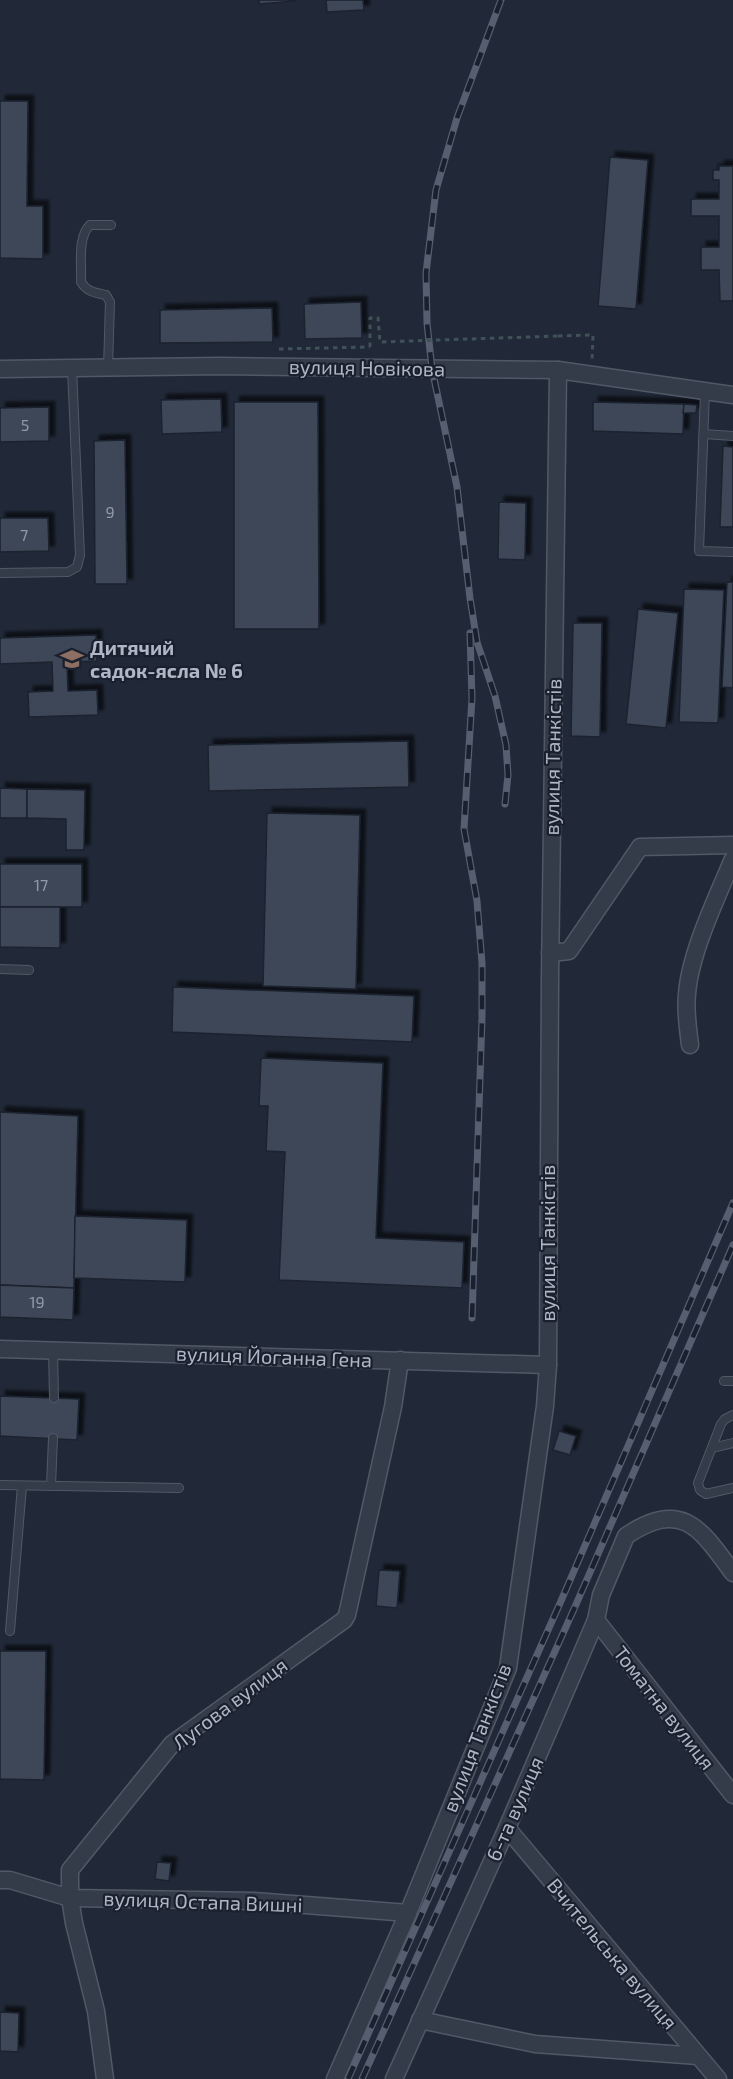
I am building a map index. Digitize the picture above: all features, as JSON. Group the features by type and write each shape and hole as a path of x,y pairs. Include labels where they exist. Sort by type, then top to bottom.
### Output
{"street":[{"name":"вулиця Новікова","path":"0,369 220,366 558,370 733,396"},
{"name":"вулиця Танкістів","path":"335,2079 408,1913 508,1668 545,1406 548,1365 550,953 558,370"},
{"path":"550,953 569,951 640,847 733,845"},
{"path":"690,1045 687,993 691,973 707,922 733,859"},
{"name":"вулиця Йоганна Гена","path":"0,1349 548,1365"},
{"name":"Лугова вулиця","path":"105,2079 96,2011 74,1923 70,1898 70,1870 172,1744 344,1620 347,1615 390,1418 400,1360"},
{"name":"6-та вулиця","path":"394,2079 507,1828 596,1620 601,1595 626,1536 659,1520 677,1519 692,1525 706,1535 733,1572"},
{"name":"Томатна вулиця","path":"596,1620 733,1795"},
{"name":"Вчительська вулиця","path":"507,1828 717,2079"},
{"name":"вулиця Остапа Вишні","path":"0,1880 10,1880 70,1898 254,1901 408,1913"},
{"path":"420,2020 535,2044 698,2056"}],"lane":[{"path":"108,368 110,302 106,295 84,288 81,282 82,238 85,229 90,225 111,225"},
{"path":"0,573 68,572 77,567 80,555 72,368"},
{"path":"705,391 699,551 733,552"},
{"path":"704,434 733,436"},
{"path":"0,969 29,970"},
{"path":"53,1350 54,1398"},
{"path":"733,1415 721,1424 698,1483 700,1490 706,1494 733,1488"},
{"path":"51,1486 52,1438"},
{"path":"712,1448 733,1443"},
{"path":"0,1485 179,1488"},
{"path":"9,1631 22,1486"}],"path":[{"path":"370,347 369,318 378,318 380,342 593,335 591,375"}],"building":[{"path":"259,0 296,0 296,1 259,4"},
{"path":"326,0 363,0 364,10 327,12"},
{"path":"0,101 28,101 27,206 43,206 43,259 0,258"},
{"path":"610,157 648,160 636,309 598,306"},
{"path":"719,166 733,166 733,301 720,301 719,270 701,270 701,247 719,247 719,216 691,216 691,199 719,199 719,180 713,180 713,170 719,170"},
{"path":"361,302 362,338 305,339 304,304"},
{"path":"272,308 273,342 160,343 160,310"},
{"path":"221,399 222,432 162,434 161,400"},
{"path":"234,402 318,402 319,629 234,629"},
{"path":"593,402 684,404 683,434 593,431"},
{"path":"684,404 697,405 696,413 683,413"},
{"path":"49,407 49,441 0,442 0,408"},
{"path":"125,440 127,584 95,584 94,441"},
{"path":"723,446 733,447 733,527 720,527"},
{"path":"499,502 526,503 525,560 498,559"},
{"path":"0,518 48,518 49,551 0,552"},
{"path":"727,582 733,582 733,688 722,687"},
{"path":"684,589 724,590 718,723 679,722"},
{"path":"638,609 678,613 666,728 626,724"},
{"path":"573,623 602,623 600,737 571,736"},
{"path":"96,635 97,661 67,662 68,691 97,690 98,715 29,717 28,692 53,691 52,662 0,664 0,638"},
{"path":"408,741 409,787 209,791 208,745"},
{"path":"0,788 27,789 27,818 0,818"},
{"path":"27,789 85,790 84,850 66,850 66,819 27,818"},
{"path":"267,813 360,815 356,989 263,986"},
{"path":"0,864 82,864 82,907 0,907"},
{"path":"0,907 60,907 60,948 0,947"},
{"path":"173,987 414,996 412,1042 172,1032"},
{"path":"261,1058 383,1063 376,1238 464,1242 462,1288 279,1280 285,1152 266,1151 268,1106 259,1106"},
{"path":"0,1112 78,1116 74,1288 0,1285"},
{"path":"75,1216 187,1220 185,1282 74,1278"},
{"path":"0,1285 74,1288 73,1320 0,1317"},
{"path":"0,1396 79,1399 77,1440 0,1436"},
{"path":"559,1431 576,1436 570,1455 553,1450"},
{"path":"379,1570 400,1571 397,1608 376,1606"},
{"path":"0,1651 46,1651 44,1780 0,1779"},
{"path":"157,1862 171,1863 169,1881 155,1879"},
{"path":"0,2012 19,2013 18,2052 0,2051"}],"railway":[{"path":"501,0 457,118 436,190 426,273 427,323 432,369 457,487 477,642 495,696 506,745 508,775 505,804"},
{"path":"470,633 472,698 464,829 477,901 482,963 472,1318"},
{"path":"348,2079 561,1601 733,1203"},
{"path":"362,2079 574,1609 733,1245"}],"place":[{"name":"Дитячий садок-ясла № 6","path":"72,659"}]}
